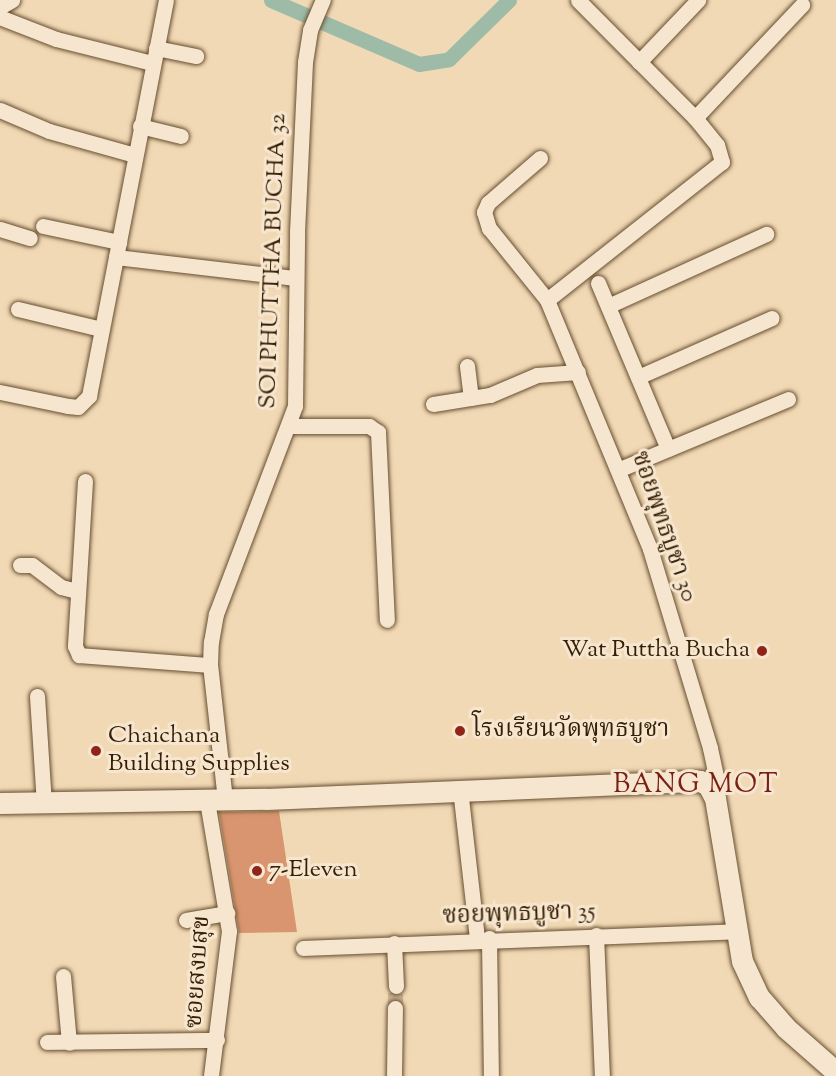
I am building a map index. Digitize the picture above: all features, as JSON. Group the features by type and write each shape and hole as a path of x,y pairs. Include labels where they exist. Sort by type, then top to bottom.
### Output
{"main road":[{"path":"0,803 216,801 691,779 708,785 714,783 742,961 759,997 786,1028 834,1067"}],"street":[{"path":"12,0 1,12 71,44 154,56 196,56"},
{"path":"0,392 68,406 84,403 89,396 166,0"},
{"path":"639,62 698,0"},
{"path":"547,300 722,162 717,145 695,118 639,62 586,3"},
{"path":"695,118 802,5"},
{"name":"SOI PHUTTHA BUCHA 32","path":"216,801 210,665 216,614 295,406 296,278 310,30 320,7"},
{"path":"0,110 49,131 135,155"},
{"path":"140,126 181,136"},
{"name":"ซอยพุทธบูชา 30","path":"540,158 488,203 483,212 489,228 547,300 620,469 650,549 698,699 714,783"},
{"path":"43,226 118,250 296,278"},
{"path":"0,229 30,238"},
{"path":"608,306 766,234"},
{"path":"598,283 668,449"},
{"path":"18,309 101,329"},
{"path":"638,377 772,318"},
{"path":"466,366 471,398"},
{"path":"433,404 490,395 537,375 578,372"},
{"path":"620,469 788,399"},
{"path":"289,426 369,426 378,432 387,620"},
{"path":"85,481 75,646 80,655 210,665"},
{"path":"20,565 32,565 61,587 77,591"},
{"path":"37,696 44,804"},
{"path":"460,789 483,939 491,1076"},
{"name":"ซอยสงบสุข","path":"212,1076 229,931 216,801"},
{"path":"186,920 227,913"},
{"name":"ซอยพุทธบูชา 35","path":"303,948 483,939 736,931"},
{"path":"596,935 602,1076"},
{"path":"394,943 396,986"},
{"path":"63,976 69,1043"},
{"path":"394,1076 395,1008"},
{"path":"47,1042 217,1040"}],"building":[{"name":"7-Eleven","path":"279,811 297,932 239,933 219,812"}],"waterway":[{"path":"271,0 419,64 449,59 509,0"}],"tunnel":[{"path":"395,1008 396,986"}],"place":[{"name":"Wat Puttha Bucha","path":"762,651"},
{"name":"โรงเรียนวัดพุทธบูชา","path":"460,731"},
{"name":"Chaichana Building Supplies","path":"96,751"},
{"name":"7-Eleven","path":"257,871"}],"district":[{"name":"BANG MOT","path":"696,786"}]}
